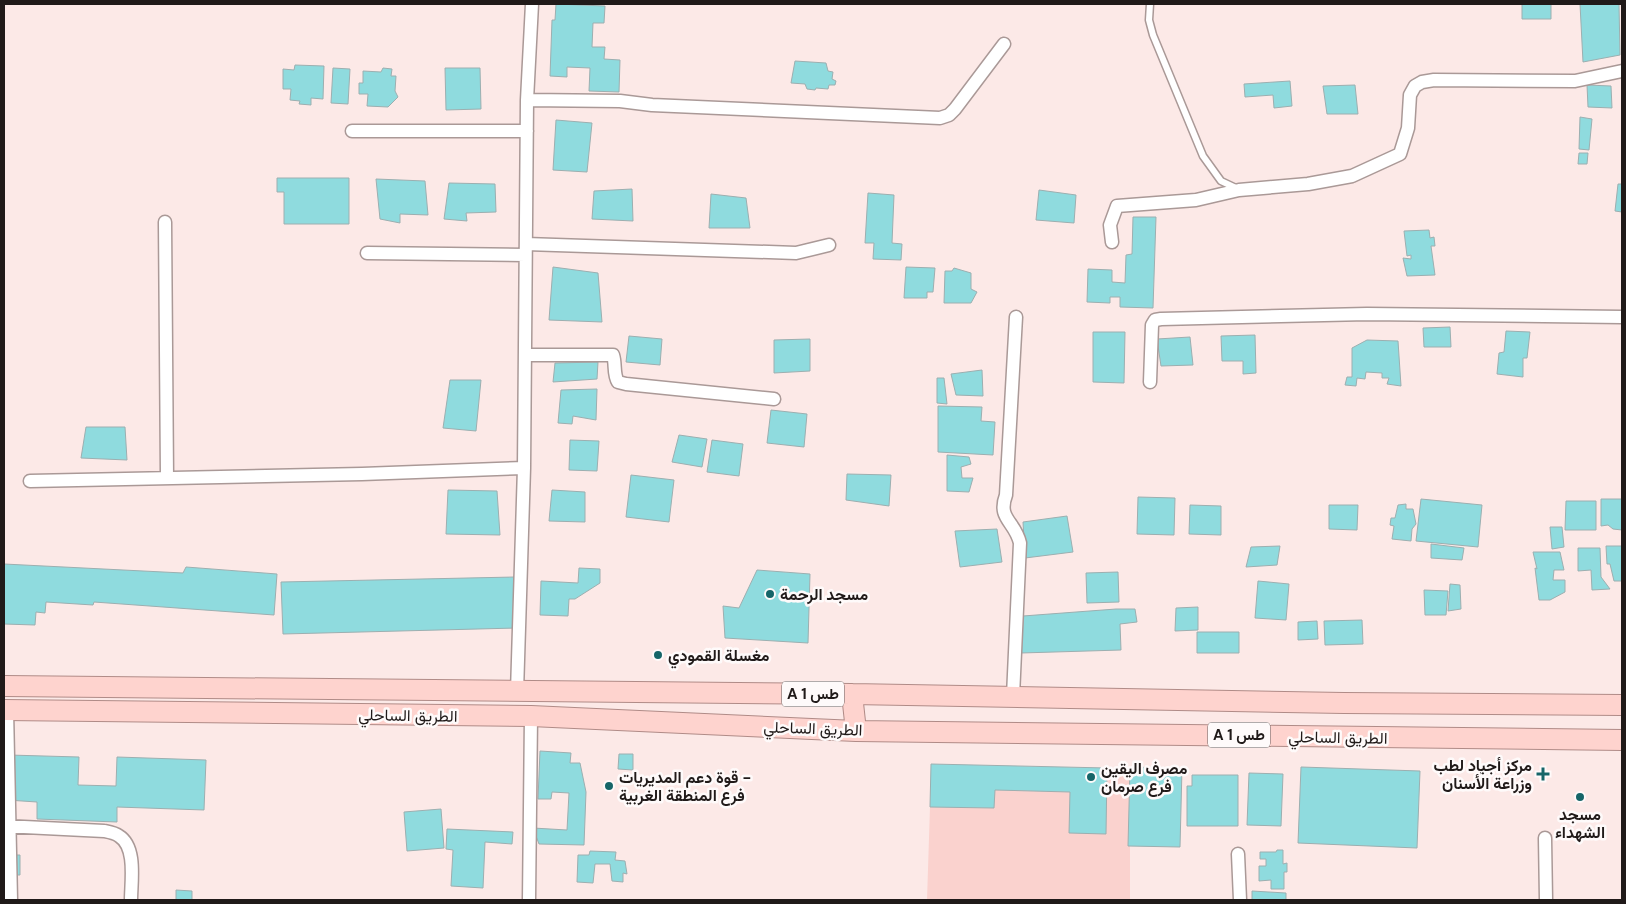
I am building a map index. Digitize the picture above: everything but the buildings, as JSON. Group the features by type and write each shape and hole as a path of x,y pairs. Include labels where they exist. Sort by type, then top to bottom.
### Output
{"highway":[{"name":"الطريق الساحلي","path":"4,686 852,694 1344,703 1622,705"},
{"path":"852,694 856,731"},
{"name":"الطريق الساحلي","path":"5,710 531,716 856,731 1622,740"}],"street":[{"path":"517,692 524,468 527,100 532,4"},
{"path":"527,100 620,101 652,105 940,118 949,115 955,109 1004,44"},
{"path":"1112,242 1110,225 1117,206 1196,200 1239,190 1308,184 1352,176 1400,154 1408,128 1410,95 1415,86 1422,82 1434,80 1575,81 1622,71"},
{"path":"352,132 527,131"},
{"path":"165,222 167,477"},
{"path":"368,253 525,249 796,253 829,245"},
{"path":"1150,382 1152,325 1155,320 1161,319 1367,314 1622,317"},
{"path":"1014,696 1020,542 1018,532 1003,513 1002,508 1006,495 1016,316"},
{"path":"525,355 613,355 616,362 615,376 618,382 774,399"},
{"path":"30,481 362,474 524,468"},
{"path":"5,710 7,826 11,900"},
{"path":"530,900 531,716"},
{"path":"7,826 104,831 118,835 127,842 130,852 131,900"},
{"path":"1545,838 1546,900"},
{"path":"1238,854 1240,900"}],"lane":[{"path":"1150,4 1149,20 1153,35 1203,156 1221,181 1239,190"}],"shaded area":[{"path":"994,766 1130,770 1130,900 927,900 930,807 994,808"}],"place":[{"name":"مسجد الرحمة","path":"770,594"},
{"name":"مغسلة القمودي","path":"658,655"},
{"name":"مركز أجياد لطب وزراعة الأسنان","path":"1543,774"},
{"name":"مصرف اليقين فرع صرمان","path":"1091,777"},
{"name":"قوة دعم المديريات - فرع المنطقة الغربية","path":"609,786"},
{"name":"مسجد الشهداء","path":"1580,797"}]}
